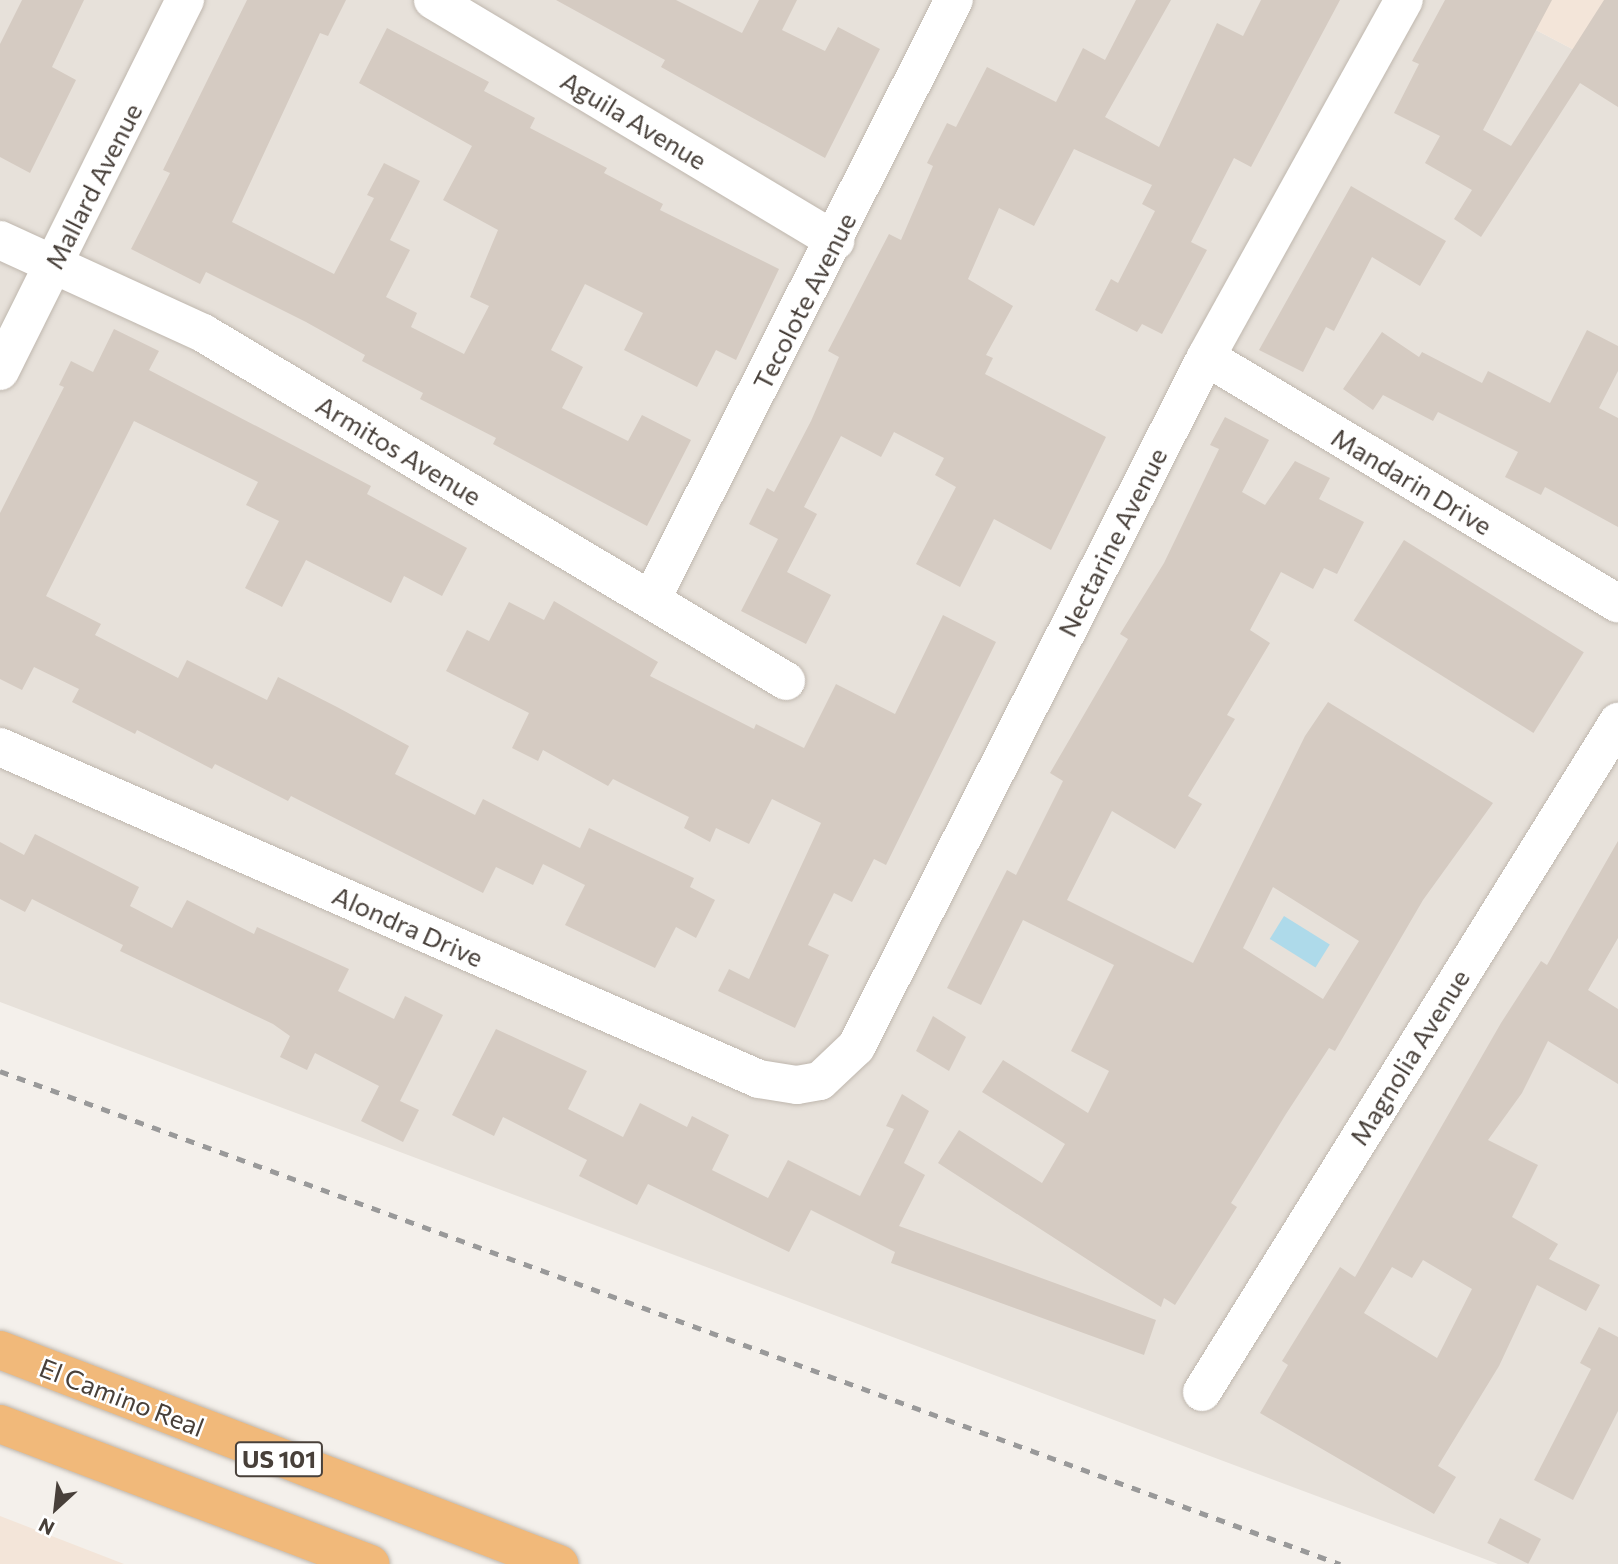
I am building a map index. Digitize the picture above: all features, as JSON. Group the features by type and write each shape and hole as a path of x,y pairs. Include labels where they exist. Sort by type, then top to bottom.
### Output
{"highway":[{"name":"El Camino Real","path":"0,1350 559,1564"},
{"name":"US 101","path":"0,1424 370,1564"}],"street":[{"name":"Mallard Avenue","path":"0,371 185,0"},
{"name":"Aguila Avenue","path":"433,0 835,241"},
{"name":"Tecolote Avenue","path":"651,600 835,241 954,0"},
{"name":"Nectarine Avenue","path":"820,1082 856,1046 1206,357 1404,0"},
{"name":"Armitos Avenue","path":"0,240 55,261 202,333 786,681"},
{"name":"Mandarin Drive","path":"1206,357 1618,604"},
{"name":"Magnolia Avenue","path":"1202,1392 1618,722"},
{"name":"Alondra Drive","path":"0,747 759,1079 797,1085 820,1082"}],"shaded area":[{"path":"0,0 1479,0 1618,73 1618,1564 1498,1564 0,1002"},
{"path":"1479,0 1618,0 1618,73"},
{"path":"0,1516 124,1564 0,1564"}],"water":[{"path":"1284,916 1330,945 1315,968 1270,939"}],"building":[{"path":"22,0 84,0 52,67 76,80 30,173 0,157 0,44"},
{"path":"247,0 346,0 328,36 320,33 232,222 334,274 374,198 367,195 384,163 420,181 390,240 410,250 386,297 417,313 411,327 464,354 489,306 470,297 498,230 443,200 472,146 359,83 387,28 489,82 484,91 535,118 530,128 607,168 604,173 663,204 660,210 779,269 736,360 716,350 697,387 624,350 643,313 585,284 551,350 583,367 562,408 628,441 642,415 691,440 647,526 493,444 496,438 420,399 423,393 362,361 365,355 306,322 206,272 200,284 131,249 170,173 163,170"},
{"path":"556,0 676,0 742,33 759,0 797,0 782,30 825,51 838,27 880,49 825,158 661,67 665,60"},
{"path":"1136,0 1171,0 1105,117 1159,147 1217,23 1243,36 1261,0 1340,0 1251,167 1234,158 1191,242 1207,250 1162,334 1142,324 1137,332 1095,310 1111,279 1118,283 1155,211 1142,204 1152,185 1074,149 1034,226 999,208 968,279 1013,306 986,355 993,358 985,374 1106,437 1051,550 994,519 960,587 916,564 956,487 935,475 944,458 894,432 881,457 841,436 804,507 817,514 787,572 831,595 806,644 741,611 778,539 749,524 767,488 774,492 811,421 839,357 828,351 889,234 901,240 933,166 927,163 947,123 956,127 987,67 1056,102 1083,48 1105,60"},
{"path":"1445,0 1552,0 1483,130 1511,146 1604,0 1618,0 1618,107 1580,83 1481,237 1454,219 1472,190 1425,163 1440,136 1394,113 1419,64 1412,61"},
{"path":"1351,186 1446,241 1420,286 1372,257 1334,331 1326,327 1303,372 1259,350"},
{"path":"114,329 159,351 149,370 371,486 367,494 467,548 442,596 404,576 391,603 306,560 282,607 245,588 279,521 246,505 258,482 134,421 46,596 101,624 95,635 178,678 187,660 267,700 278,677 337,707 409,746 395,774 475,815 483,799 580,848 589,828 694,878 690,887 715,900 696,938 676,927 655,968 565,925 585,885 543,864 533,885 496,867 483,893 291,796 288,801 215,764 212,769 137,730 135,734 72,702 79,689 34,667 22,690 0,679 0,513 64,387 59,385 71,361 93,372"},
{"path":"1587,330 1618,346 1618,371 1599,408 1618,418 1618,527 1545,487 1541,495 1505,477 1518,452 1438,412 1433,421 1383,395 1373,410 1343,389 1382,332 1419,357 1422,352 1482,383 1488,371 1550,403"},
{"path":"1225,417 1269,440 1242,492 1265,505 1295,461 1330,478 1319,499 1364,522 1337,574 1324,568 1313,589 1281,572 1250,630 1270,643 1227,715 1235,719 1188,796 1202,804 1175,849 1112,811 1067,900 1193,963 1305,736 1328,702 1493,803 1423,900 1335,1051 1329,1048 1286,1114 1231,1203 1237,1207 1175,1305 1164,1298 1161,1307 938,1163 959,1130 1042,1183 1065,1144 982,1092 1003,1060 1088,1113 1109,1071 1071,1051 1114,965 1023,920 981,1005 947,988 1007,870 1016,875 1063,781 1050,773 1128,639 1120,634 1164,563 1219,449 1210,445","holes":["1273,887 1359,941 1323,999 1243,948"]},
{"path":"1404,540 1584,652 1533,733 1354,621"},
{"path":"554,601 658,662 650,676 754,729 756,724 804,748 836,684 895,714 943,615 996,642 886,865 874,859 852,902 834,893 808,945 829,955 795,1028 718,991 729,969 749,979 821,823 772,799 749,844 716,828 710,842 684,828 689,817 613,779 608,786 543,750 538,761 512,748 529,713 446,671 467,630 489,641 509,602 544,620"},
{"path":"35,834 139,887 130,906 172,928 187,900 254,934 257,927 349,969 338,991 394,1019 405,996 443,1015 400,1101 419,1110 403,1142 361,1121 379,1086 315,1053 307,1070 280,1057 290,1036 273,1024 120,951 123,945 32,899 25,912 0,899 0,842 24,855"},
{"path":"1618,841 1618,938 1588,990 1618,1009 1618,1084 1548,1041 1522,1093 1488,1140 1538,1165 1512,1217 1558,1244 1549,1259 1600,1285 1586,1311 1537,1285 1499,1366 1438,1466 1456,1477 1434,1514 1260,1413 1288,1365 1282,1361 1340,1267 1355,1277 1501,1023 1541,961 1547,965","holes":["1423,1260 1472,1289 1437,1358 1364,1313 1392,1267 1412,1278"]},
{"path":"933,1016 966,1037 949,1071 916,1051"},
{"path":"496,1029 587,1071 568,1109 623,1137 640,1103 687,1127 692,1116 729,1135 712,1170 768,1198 788,1160 860,1196 894,1129 886,1126 902,1094 929,1111 904,1163 925,1175 899,1226 1156,1320 1144,1355 891,1263 895,1252 811,1210 789,1252 648,1184 637,1205 579,1176 587,1160 503,1117 494,1136 452,1115"},
{"path":"1599,1327 1618,1337 1618,1411 1573,1500 1534,1480 1591,1369 1580,1363"},
{"path":"1500,1518 1541,1539 1528,1564 1487,1543"}],"railway":[{"path":"0,1071 1340,1564"}]}
